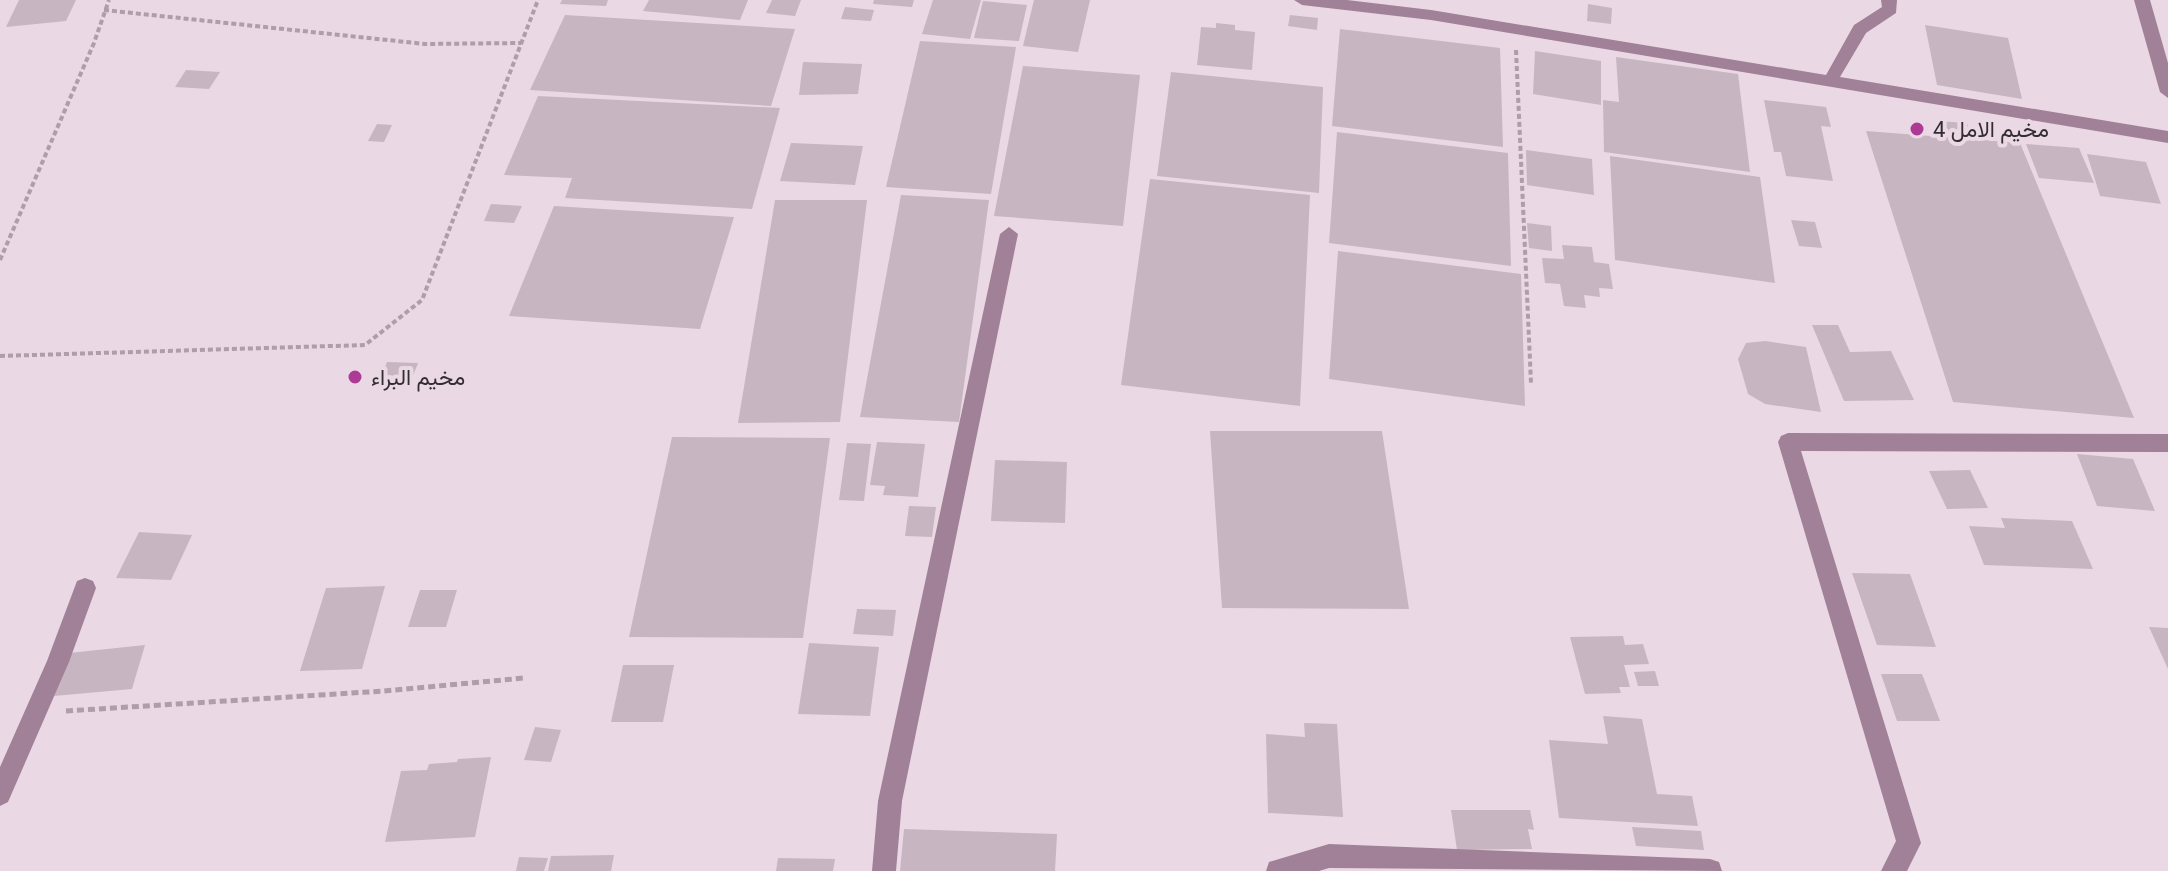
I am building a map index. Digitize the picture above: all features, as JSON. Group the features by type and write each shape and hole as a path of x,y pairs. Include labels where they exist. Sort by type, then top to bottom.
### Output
{"street":[{"path":"1302,0 1431,15 2168,137"},
{"path":"1830,81 1860,29 1890,9 1889,0"},
{"path":"2142,0 2168,92"},
{"path":"884,871 890,801 1009,234"},
{"path":"1893,871 1909,843 1788,442 2168,443"},
{"path":"0,794 58,662 85,588"},
{"path":"1278,871 1329,856 1710,871"}],"path":[{"path":"0,260 94,43 109,0"},
{"path":"0,356 365,345 422,300 538,0"},
{"path":"104,10 425,44 521,43"},
{"path":"1515,29 1531,383"},
{"path":"33,713 384,691 524,678"}],"building":[{"path":"19,0 76,0 66,21 6,27"},
{"path":"562,0 608,0 606,6 560,4"},
{"path":"649,0 748,0 740,20 643,11"},
{"path":"772,0 801,0 795,16 766,13"},
{"path":"874,0 914,0 912,7 873,4"},
{"path":"933,0 981,0 970,39 922,34"},
{"path":"1034,0 1090,0 1078,52 1023,46"},
{"path":"983,1 1027,5 1019,41 974,38"},
{"path":"1588,4 1612,8 1611,24 1587,21"},
{"path":"845,7 874,10 871,21 841,19"},
{"path":"565,15 795,29 771,106 530,90"},
{"path":"1290,15 1318,18 1317,30 1288,26"},
{"path":"1216,23 1235,25 1235,30 1255,32 1252,70 1197,65 1201,27 1216,28"},
{"path":"1925,25 2008,38 2022,99 1937,85"},
{"path":"1340,29 1500,48 1503,147 1332,126"},
{"path":"920,41 1016,47 991,194 886,187"},
{"path":"1535,51 1601,61 1601,105 1533,94"},
{"path":"1616,57 1738,74 1750,172 1604,152 1603,100 1619,102"},
{"path":"803,62 862,64 858,94 799,95"},
{"path":"1023,66 1140,75 1123,226 994,216"},
{"path":"186,70 220,72 209,89 175,87"},
{"path":"1171,72 1323,87 1319,193 1157,176"},
{"path":"538,96 780,108 752,209 565,198 572,178 504,175"},
{"path":"1764,100 1826,107 1831,127 1821,126 1833,181 1786,176 1781,152 1774,152"},
{"path":"1937,121 1967,123 1973,139 2020,143 2134,418 1953,402 1866,131 1944,137"},
{"path":"377,124 392,125 384,142 368,141"},
{"path":"1337,132 1508,153 1511,266 1329,243"},
{"path":"791,143 863,146 855,185 780,181"},
{"path":"2026,144 2079,148 2094,183 2039,178"},
{"path":"1526,150 1592,159 1594,195 1527,185"},
{"path":"2087,154 2146,162 2161,204 2100,196"},
{"path":"1610,156 1760,177 1775,283 1615,260"},
{"path":"1150,179 1310,195 1300,406 1121,385"},
{"path":"901,195 989,200 959,422 860,417"},
{"path":"775,200 867,200 840,422 738,423"},
{"path":"491,204 522,206 514,223 484,221"},
{"path":"554,206 734,217 700,329 509,316"},
{"path":"1791,220 1815,222 1822,248 1799,246"},
{"path":"1527,223 1551,226 1552,251 1529,248"},
{"path":"1562,245 1592,247 1594,262 1609,264 1613,289 1599,288 1600,297 1584,295 1586,308 1564,306 1560,284 1545,283 1542,258 1564,259"},
{"path":"1338,251 1521,274 1525,406 1329,379"},
{"path":"1812,325 1838,325 1850,352 1891,351 1914,400 1844,401"},
{"path":"1765,341 1806,347 1821,412 1765,404 1748,394 1738,359 1746,343"},
{"path":"387,362 418,363 411,381 380,381"},
{"path":"1210,431 1382,431 1409,609 1222,608"},
{"path":"672,437 830,438 803,638 629,637"},
{"path":"877,442 925,444 918,497 883,495 885,486 870,485"},
{"path":"847,443 871,444 864,501 839,500"},
{"path":"2077,454 2133,459 2155,511 2097,506"},
{"path":"995,460 1067,462 1065,523 991,521"},
{"path":"1970,470 1988,508 1947,509 1929,471"},
{"path":"909,506 936,507 932,537 905,536"},
{"path":"2001,518 2072,521 2093,569 1984,565 1969,526 2005,528"},
{"path":"139,532 192,535 171,580 116,578"},
{"path":"1852,573 1910,574 1936,647 1877,645"},
{"path":"385,586 362,669 300,671 326,588"},
{"path":"420,590 457,590 446,627 408,627"},
{"path":"857,609 896,610 893,636 853,634"},
{"path":"2149,627 2168,628 2168,669"},
{"path":"1623,636 1625,645 1643,644 1649,664 1624,665 1630,687 1619,687 1621,693 1585,694 1570,637"},
{"path":"809,643 879,647 870,716 798,714"},
{"path":"145,645 132,689 54,696 69,653"},
{"path":"623,665 674,665 663,722 611,722"},
{"path":"1655,671 1659,686 1638,686 1634,672"},
{"path":"1881,674 1922,674 1940,721 1897,721"},
{"path":"1603,716 1642,719 1657,794 1692,796 1698,826 1559,818 1549,740 1608,744"},
{"path":"1304,723 1337,724 1343,817 1268,813 1266,734 1305,737"},
{"path":"535,727 561,730 551,762 524,760"},
{"path":"491,757 475,837 385,842 401,771 427,770 429,764 457,762 458,759"},
{"path":"1451,810 1530,810 1534,830 1528,829 1532,849 1457,850"},
{"path":"1632,827 1701,831 1704,850 1636,846"},
{"path":"904,829 1057,834 1055,871 900,871"},
{"path":"614,855 611,871 548,871 551,856"},
{"path":"519,857 548,858 544,871 516,871"},
{"path":"778,858 835,859 833,871 776,871"}],"place":[{"name":"مخيم الامل 4","path":"1917,129"},
{"name":"مخيم البراء","path":"355,377"}]}
